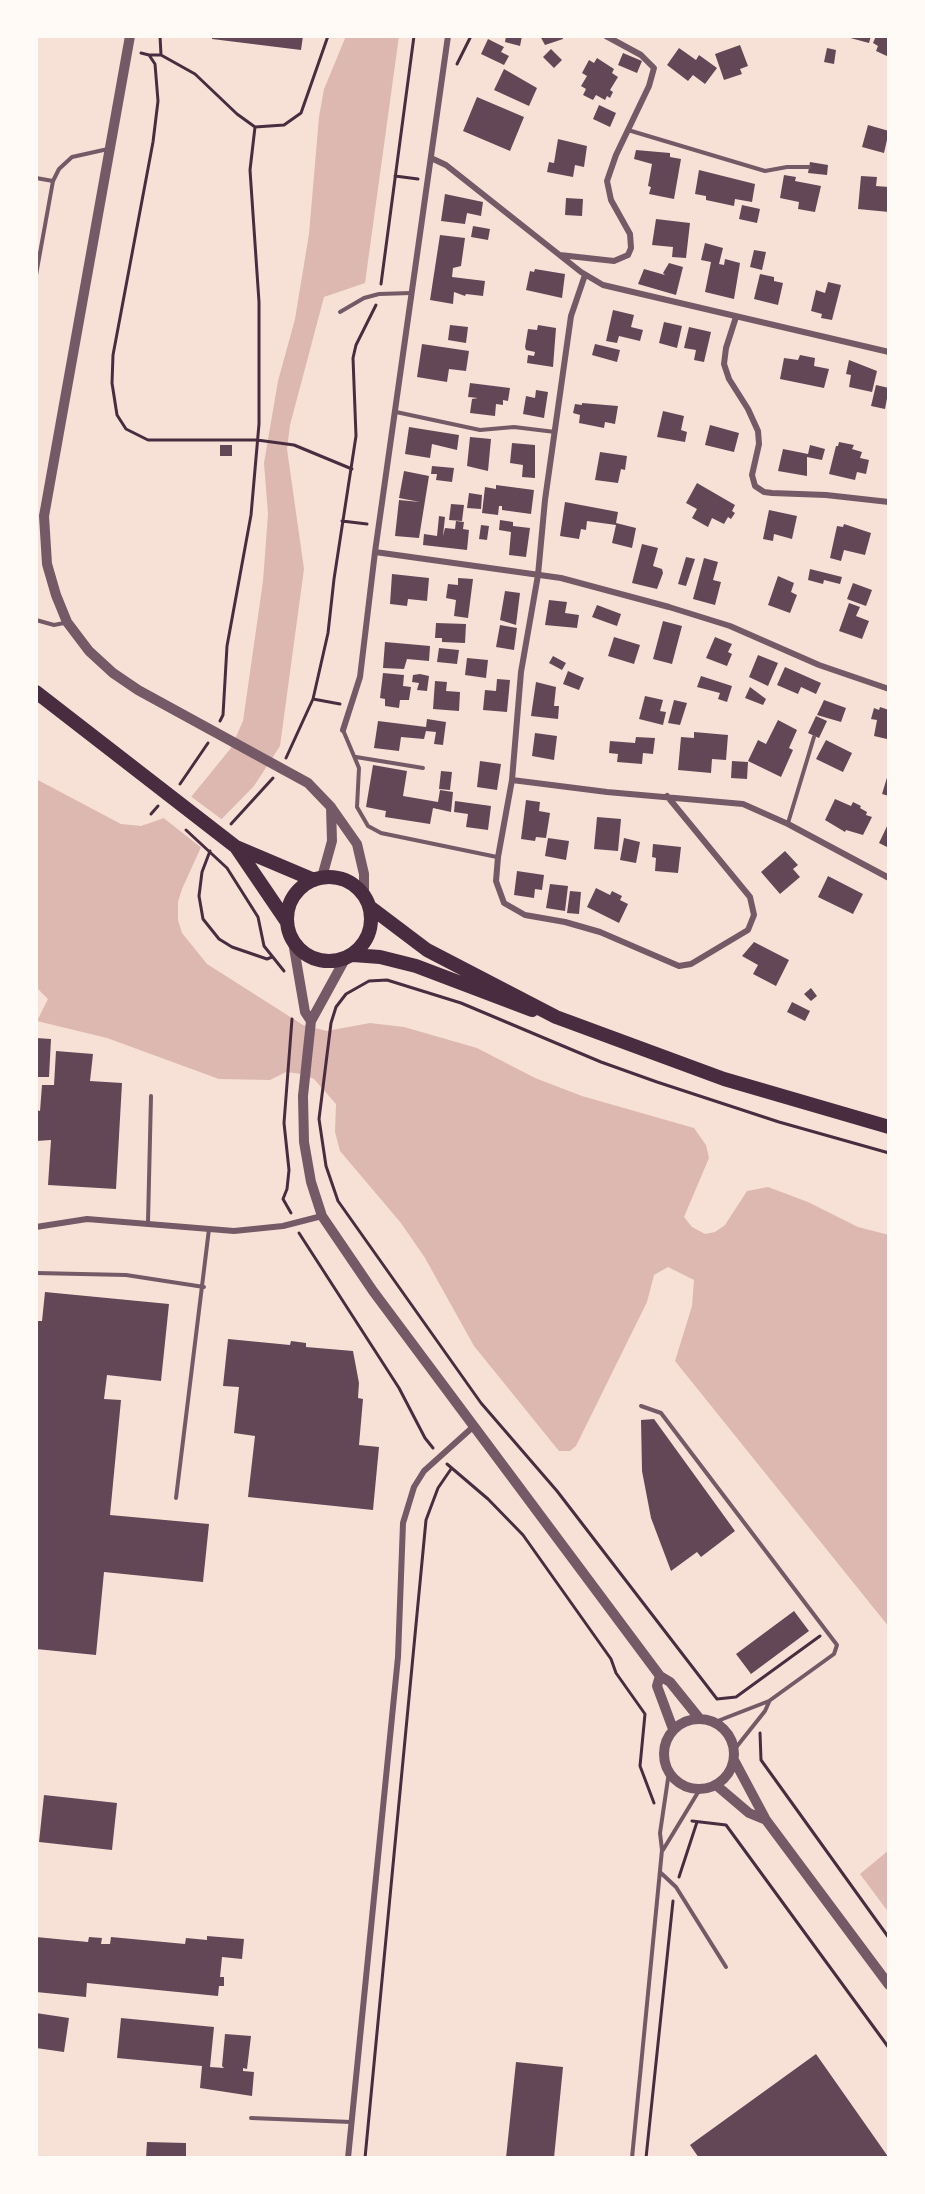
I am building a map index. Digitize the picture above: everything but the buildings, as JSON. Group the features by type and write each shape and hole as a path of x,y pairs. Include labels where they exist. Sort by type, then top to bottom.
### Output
{"highway":[{"path":"36,692 236,848 287,921 293,942 311,958 322,961 349,957 380,957 416,966 525,1009 540,1010 724,1079 889,1127"},
{"path":"236,848 318,878 346,880 367,901 427,950 529,1001 540,1010"},
{"path":"287,921 294,896 303,886 318,878"},
{"path":"349,957 363,946 369,934 372,921 367,901"}],"street":[{"path":"130,36 40,515 56,596 67,622 89,651 113,673 138,690 308,783 331,807 357,844 367,901"},
{"path":"343,730 360,677 375,552 448,36"},
{"path":"560,255 606,261 622,259 632,248 630,234 611,200 607,181 627,130 650,86 654,68 641,55 606,36"},
{"path":"431,158 446,165 585,275 618,289 889,352"},
{"path":"585,275 571,316 538,575 521,672 512,780 496,881 504,903 514,911 583,927 679,966 691,964 748,930 753,922 753,906 750,897 667,796"},
{"path":"736,317 726,348 724,364 729,379 758,430 759,444 752,475 755,486 764,492 772,493 826,495 889,502"},
{"path":"375,552 538,575 704,617 819,665 889,689"},
{"path":"512,780 743,804 788,824 889,878"},
{"path":"318,878 332,840 331,807"},
{"path":"293,942 305,1012 311,1021"},
{"path":"349,957 311,1021 303,1096 304,1142 311,1182 322,1216 373,1291 660,1676 670,1682 699,1718"},
{"path":"36,1227 87,1220 148,1222 234,1231 296,1223 322,1216"},
{"path":"348,2158 398,1657 403,1523 414,1487 439,1455 474,1426"},
{"path":"660,1676 657,1686 673,1730"},
{"path":"734,1755 728,1775 716,1785 700,1789 682,1785 669,1772 664,1750 673,1730 685,1721 699,1718 715,1722 728,1734 734,1755 766,1820 889,1985"},
{"path":"716,1785 749,1813 766,1820"}],"lane":[{"path":"627,130 765,171 787,167 809,167"},
{"path":"36,275 53,181 64,162 72,157 109,149"},
{"path":"36,178 53,181"},
{"path":"340,312 364,298 379,294 411,293"},
{"path":"396,412 480,430 514,427 555,432"},
{"path":"36,620 54,625 67,622"},
{"path":"343,730 360,768 357,807 368,826 381,832 498,857"},
{"path":"788,824 814,737"},
{"path":"356,757 423,768"},
{"path":"148,1222 151,1096"},
{"path":"176,1498 204,1287 209,1228"},
{"path":"36,1273 126,1275 204,1287"},
{"path":"641,1406 661,1413 828,1630 837,1645 837,1651 769,1701 715,1722"},
{"path":"734,1755 765,1711 769,1701"},
{"path":"632,2158 662,1851 660,1833 669,1772"},
{"path":"662,1851 700,1789"},
{"path":"660,1872 676,1887 726,1967"},
{"path":"251,2118 351,2122"}],"path":[{"path":"160,36 161,55"},
{"path":"128,51 161,55 195,74 237,114 255,127 284,125 302,113 328,36"},
{"path":"300,732 313,699 328,633 342,521 356,436 353,358 379,294 414,36"},
{"path":"444,77 454,70 471,36"},
{"path":"149,55 158,74 158,101 153,142 118,320 112,369 117,415 126,429 148,440 257,440 294,445 352,469"},
{"path":"218,725 223,715 227,646 250,515 261,396 259,302 250,170 255,127"},
{"path":"395,176 427,180"},
{"path":"342,521 379,526"},
{"path":"313,699 351,706"},
{"path":"178,786 213,734"},
{"path":"151,813 165,800"},
{"path":"223,862 252,904 258,917 264,946 283,970 286,978"},
{"path":"828,1630 735,1698 717,1699 557,1491 481,1402 355,1230 338,1201 326,1166 320,1129 326,1046 336,1007 346,994 369,981 387,980 414,986 461,1003 601,1062 779,1122 889,1153"},
{"path":"292,1015 284,1123 289,1170 287,1189 283,1199 302,1239 399,1388 425,1438 451,1469 488,1498 523,1535 605,1649 616,1673 645,1714"},
{"path":"365,2158 426,1520 438,1488 451,1469"},
{"path":"761,1760 889,1938"},
{"path":"646,2158 676,1887 697,1822"},
{"path":"726,1825 889,2048"}],"shaded area":[{"path":"346,36 399,36 365,283 324,297 290,425 287,449 304,569 280,746 254,786 207,834 178,902 178,920 182,933 207,964 303,1025 327,1031 370,1023 404,1027 477,1048 535,1078 582,1096 694,1128 706,1145 709,1158 684,1217 692,1227 705,1234 715,1232 725,1225 747,1191 768,1187 808,1202 858,1227 889,1235 889,1627 675,1361 692,1306 694,1280 668,1267 654,1275 647,1302 576,1446 570,1451 559,1451 474,1346 425,1258 401,1223 340,1151 335,1132 336,1104 314,1079 302,1074 286,1072 270,1080 219,1079 107,1038 37,1021 48,999 36,987 36,779 121,824 141,826 167,817 187,802 231,748 243,721 263,581 268,514 264,463 278,381 295,319 309,234 319,117 324,89"},
{"path":"889,1850 889,1913 860,1874"}],"pier":[{"path":"189,795 224,821 210,836 203,849 161,816"}]}
